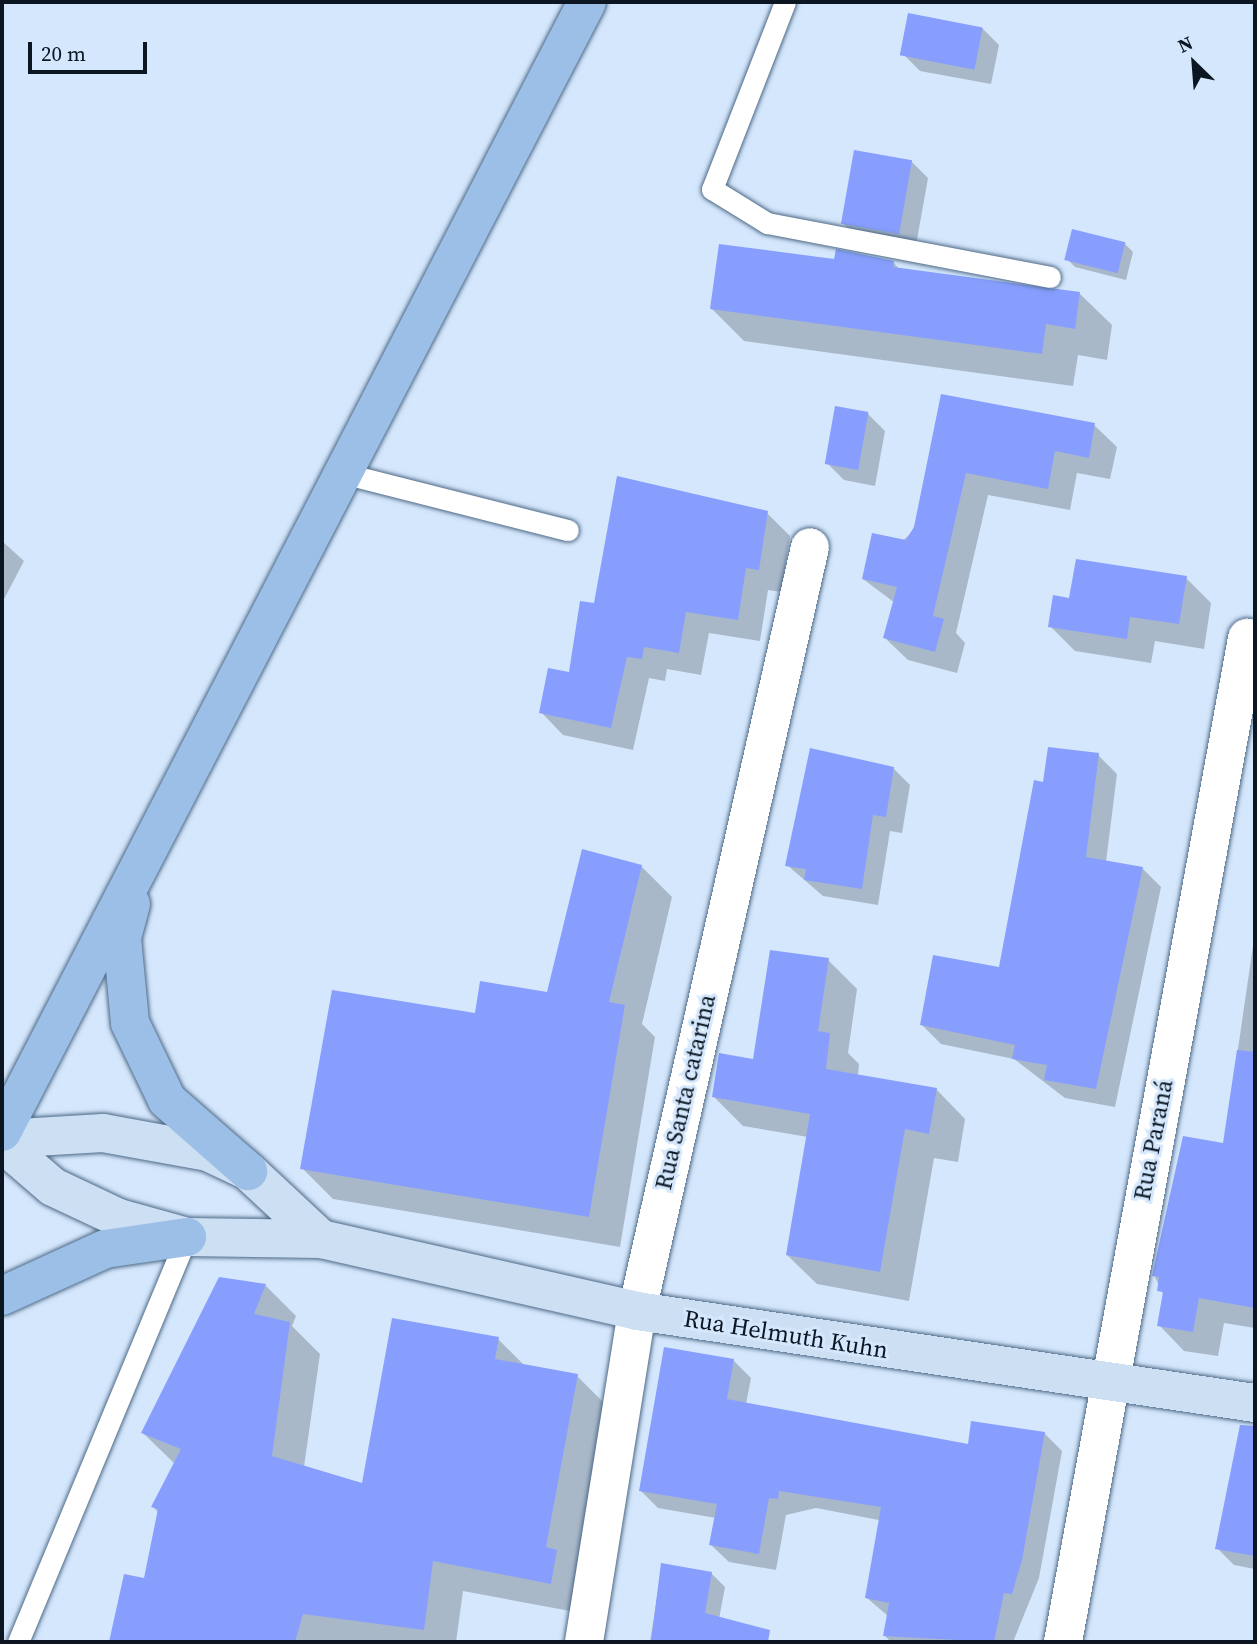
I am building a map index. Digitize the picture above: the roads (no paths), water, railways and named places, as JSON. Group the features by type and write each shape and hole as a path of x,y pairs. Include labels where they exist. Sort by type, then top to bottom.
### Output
{"main road":[{"path":"2,1132 587,2"},
{"path":"144,855 122,938 130,1023 167,1100 248,1171"},
{"name":"Rua Helmuth Kuhn","path":"2,1141 103,1132 208,1152 248,1171 321,1239"},
{"name":"Rua Helmuth Kuhn","path":"2,1141 53,1187 119,1218 187,1237 321,1239 637,1311 1255,1403"},
{"path":"2,1296 105,1249 187,1237"}],"street":[{"name":"Rua Santa catarina","path":"584,1642 637,1311 810,547"},
{"name":"Rua Paraná","path":"1063,1642 1108,1380 1247,638"}],"lane":[{"path":"785,2 712,189 767,223 1050,276"},
{"path":"342,473 568,530"},
{"path":"18,1642 187,1237"}]}
